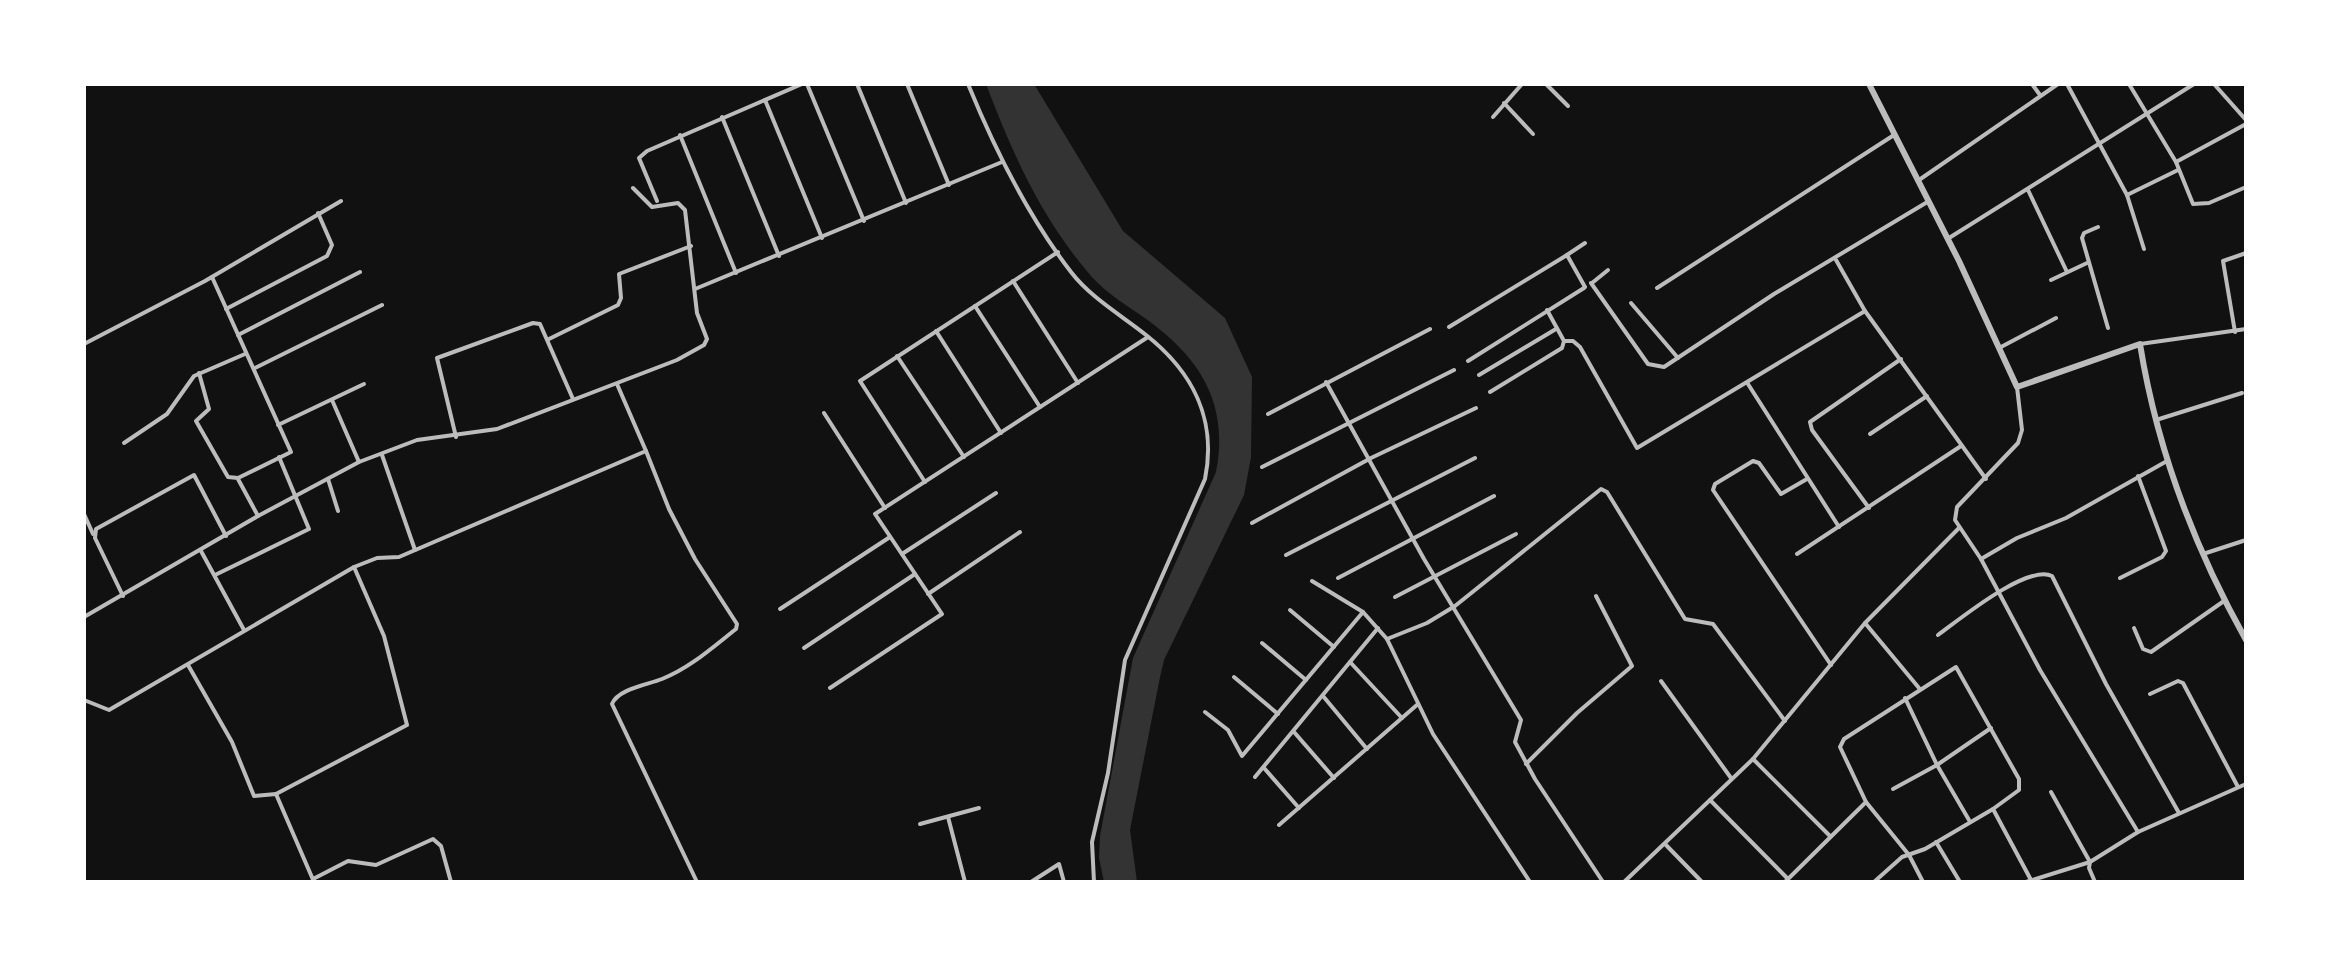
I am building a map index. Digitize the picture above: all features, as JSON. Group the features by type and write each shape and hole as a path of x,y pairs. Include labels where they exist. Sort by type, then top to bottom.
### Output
{"street":[{"path":"657,201 639,158 656,144 805,84 864,221"},
{"path":"857,84 906,203"},
{"path":"907,84 949,185"},
{"path":"968,84 1002,162 1078,281 1173,361 1196,393 1206,416 1209,457 1197,498 1125,660 1108,773 1092,842 1094,882"},
{"path":"1493,117 1522,84"},
{"path":"1546,84 1568,106"},
{"path":"2032,84 2040,95"},
{"path":"1917,181 2058,84"},
{"path":"2067,84 2127,195 2144,249"},
{"path":"2129,84 2176,162 2195,206 2246,187"},
{"path":"1948,238 2100,146 2194,84"},
{"path":"2176,162 2246,122 2214,84"},
{"path":"1873,86 1894,135 2001,347 2017,387 2021,436 2014,450 1955,512 1959,528 2001,591 2040,670 2138,832"},
{"path":"765,99 822,238"},
{"path":"1504,103 1533,134"},
{"path":"722,117 779,256"},
{"path":"679,134 736,273"},
{"path":"1657,288 1894,135"},
{"path":"695,289 1002,162"},
{"path":"2127,195 2178,170"},
{"path":"84,617 297,494 359,462 417,440 497,429 617,384 704,345 707,339 697,313 691,246 681,205 652,207 633,188"},
{"path":"2028,190 2067,272"},
{"path":"84,344 212,277 341,201"},
{"path":"1591,283 1648,364 1664,367 1774,294 1836,260 1929,201"},
{"path":"226,309 327,256 332,245 318,213"},
{"path":"2098,227 2082,236 2087,263 2108,328"},
{"path":"1449,327 1585,243"},
{"path":"549,339 618,305 621,298 619,274 691,246"},
{"path":"925,482 860,381 1058,252"},
{"path":"2235,332 2223,261 2246,253"},
{"path":"1567,255 1585,287"},
{"path":"1836,260 1865,311 1986,479"},
{"path":"2051,280 2087,263"},
{"path":"1468,361 1608,270"},
{"path":"238,335 360,272"},
{"path":"199,373 209,409 196,421 228,477 238,478 291,452 212,277"},
{"path":"1013,281 1078,383"},
{"path":"1631,303 1678,358"},
{"path":"254,368 382,305"},
{"path":"975,306 1040,407"},
{"path":"1490,392 1562,348 1564,341 1547,310"},
{"path":"1564,341 1573,341 1580,347 1637,448 1865,311"},
{"path":"2001,347 2056,318"},
{"path":"456,437 437,363 439,356 533,323 540,324 549,339 573,400"},
{"path":"1268,414 1430,329"},
{"path":"1479,375 1557,329"},
{"path":"2017,387 2140,344 2246,329"},
{"path":"936,331 1001,433"},
{"path":"830,688 942,614 875,514 1148,337"},
{"path":"2140,344 2155,420 2183,513 2246,640"},
{"path":"124,443 167,414 199,373 245,354"},
{"path":"897,356 964,457"},
{"path":"1869,508 1810,423 1901,359"},
{"path":"1262,467 1454,370"},
{"path":"1326,382 1413,538 1521,720 1515,742 1526,764 1603,882"},
{"path":"278,425 364,384"},
{"path":"617,384 676,522 737,624 736,629 704,655 666,677 618,695 612,704 697,882"},
{"path":"1748,384 1840,527"},
{"path":"2155,420 2242,393"},
{"path":"1870,434 1927,396"},
{"path":"332,400 359,462"},
{"path":"1252,523 1371,458 1476,408"},
{"path":"824,413 885,508"},
{"path":"1797,554 1961,446"},
{"path":"84,700 109,710 354,567 377,558 399,557 646,451"},
{"path":"381,453 415,550"},
{"path":"215,575 308,530 297,494 279,457"},
{"path":"1286,555 1475,458"},
{"path":"1807,479 1781,494 1753,461 1715,484 1713,490 1831,665"},
{"path":"1981,559 2017,538 2066,518 2167,461"},
{"path":"95,538 96,529 194,475 226,536"},
{"path":"2120,578 2162,557 2166,551 2138,476"},
{"path":"328,477 338,511"},
{"path":"238,478 258,516"},
{"path":"1387,639 1427,623 1455,606 1603,490 1685,619 1713,624 1785,721"},
{"path":"902,554 996,493"},
{"path":"1338,578 1494,496"},
{"path":"84,514 123,596"},
{"path":"1624,882 1753,759 1865,623 1959,528"},
{"path":"928,594 1020,532"},
{"path":"1395,597 1516,534"},
{"path":"780,609 890,537"},
{"path":"2203,554 2246,540"},
{"path":"201,551 244,631"},
{"path":"188,665 232,742 254,796 276,794 407,725 384,636 354,567"},
{"path":"1938,635 2001,591 2037,572 2052,576 2106,684 2179,813"},
{"path":"804,648 915,574"},
{"path":"1312,581 1363,612 1387,639 1418,704 1530,882"},
{"path":"1526,764 1577,713 1632,666 1596,596"},
{"path":"2134,628 2143,649 2151,652 2224,601"},
{"path":"1290,610 1334,647"},
{"path":"1205,712 1228,730 1242,756 1363,612"},
{"path":"1865,623 1919,688"},
{"path":"1255,777 1378,628"},
{"path":"1262,643 1306,680"},
{"path":"1350,662 1402,718"},
{"path":"1874,882 1898,859 1909,855 1936,842 1969,820 1993,809 2015,795 2020,786 1958,668 1919,688 1844,739 1840,747 1866,802 1909,855 1923,882"},
{"path":"1234,677 1278,714"},
{"path":"1661,681 1731,778"},
{"path":"2150,694 2178,681 2183,683 2238,787"},
{"path":"1323,696 1367,749"},
{"path":"1905,698 1937,765 1969,820"},
{"path":"1279,825 1418,704"},
{"path":"1893,789 1937,765 1991,728"},
{"path":"1294,732 1334,778"},
{"path":"1753,759 1830,836"},
{"path":"1264,768 1299,808"},
{"path":"1993,809 2028,881 2090,862 2138,832 2246,784"},
{"path":"2051,792 2090,862 2089,868 2095,882"},
{"path":"276,794 313,880 356,860 376,865 433,839 441,846 451,882"},
{"path":"1710,800 1786,880 1866,802"},
{"path":"920,824 979,808"},
{"path":"948,817 965,882"},
{"path":"1936,842 1960,882"},
{"path":"1666,845 1702,882"},
{"path":"1031,882 1059,864 1064,882"}],"shaded area":[{"path":"986,84 1034,84 1123,231 1225,318 1252,377 1251,457 1244,495 1164,660 1160,677 1130,830 1137,882 1104,882 1099,858 1100,836 1133,658 1216,472 1218,426 1207,386 1184,352 1168,336 1097,283 1057,232 1018,161"}]}
